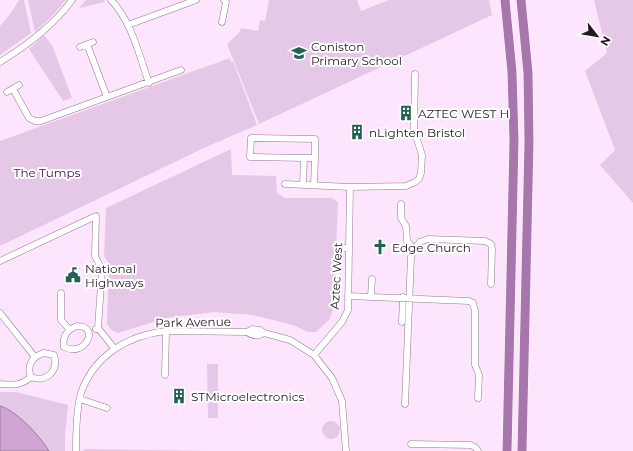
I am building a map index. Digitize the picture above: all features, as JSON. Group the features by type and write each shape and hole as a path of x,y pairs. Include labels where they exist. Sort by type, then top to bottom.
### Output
{"highway":[{"path":"505,0 512,72 514,141 507,451"},
{"path":"521,0 528,73 529,142 522,451"}],"street":[{"path":"0,62 43,30 72,0"},
{"path":"111,0 128,25 149,83"},
{"path":"128,25 194,0"},
{"path":"222,22 226,2 224,0"},
{"path":"80,46 90,43 107,97"},
{"path":"19,85 10,90 29,118 35,121 40,121 149,83 181,70"},
{"path":"285,184 350,187 406,186 419,179 421,173 422,155 414,130 415,74"},
{"path":"314,185 315,158 315,139 251,138 250,157 315,158"},
{"path":"303,185 304,158"},
{"name":"Aztec West","path":"314,355 342,322 348,310 350,187"},
{"path":"401,204 401,218 406,226 407,241 414,249"},
{"path":"0,261 96,216 95,256 102,270 98,328 114,348"},
{"path":"405,404 406,297 411,257 414,249 420,242 428,239 484,241 491,244 491,284"},
{"path":"339,248 348,248"},
{"path":"372,279 372,297"},
{"path":"61,293 61,320 69,330"},
{"path":"348,296 469,300 473,303 475,311 475,365 479,375 478,398"},
{"path":"0,313 35,357"},
{"path":"64,347 64,337 69,330 77,326 84,326 89,331"},
{"path":"89,331 98,328"},
{"name":"Park Avenue","path":"76,451 77,422 81,393 98,364 114,348 127,341 153,332 247,332 252,329 260,330 264,334 290,340 314,355 332,378 342,401 346,451"},
{"path":"64,347 70,350 79,349 87,341 89,331"},
{"path":"165,375 166,331"},
{"path":"54,355 55,364 50,374 40,379 31,376 28,371 29,365 35,357 44,353 54,355 64,347"},
{"path":"0,384 19,385 24,383 31,376"},
{"path":"80,399 107,408"},
{"path":"411,444 425,448 471,445 478,451"}],"green space":[{"path":"19,0 24,0 31,33 0,55 0,26 11,13"},
{"path":"28,0 66,0 35,32"},
{"path":"86,0 104,0 105,2 79,8"},
{"name":"Coniston Primary School","path":"269,0 357,0 361,11 389,0 489,0 492,15 259,124 227,44 239,33 241,28 258,31 260,20 265,21"},
{"path":"594,0 633,0 633,203 600,165 615,150 585,71 607,53"},
{"path":"44,35 52,45 72,98 63,101 29,49"},
{"name":"The Tumps","path":"230,58 231,62 233,61 257,125 206,147 0,246 0,141"},
{"path":"231,149 232,175 276,176 277,193 285,198 331,198 338,202 334,306 329,320 316,332 308,332 293,325 253,315 214,312 166,318 118,333 111,330 107,324 109,264 104,256 106,208"},
{"path":"207,364 218,364 218,418 208,418"},
{"path":"0,392 16,392 68,405 65,451 0,451"},
{"path":"331,421 337,424 340,430 337,436 331,439 325,436 322,430 325,424"},
{"path":"84,449 212,451 84,451"}],"shaded area":[{"path":"0,406 21,418 40,438 49,451 0,451"}],"place":[{"name":"Coniston Primary School","path":"299,53"},
{"name":"AZTEC WEST H","path":"406,113"},
{"name":"nLighten Bristol","path":"357,132"},
{"name":"Edge Church","path":"380,247"},
{"name":"National Highways","path":"73,275"},
{"name":"STMicroelectronics","path":"179,396"}]}
